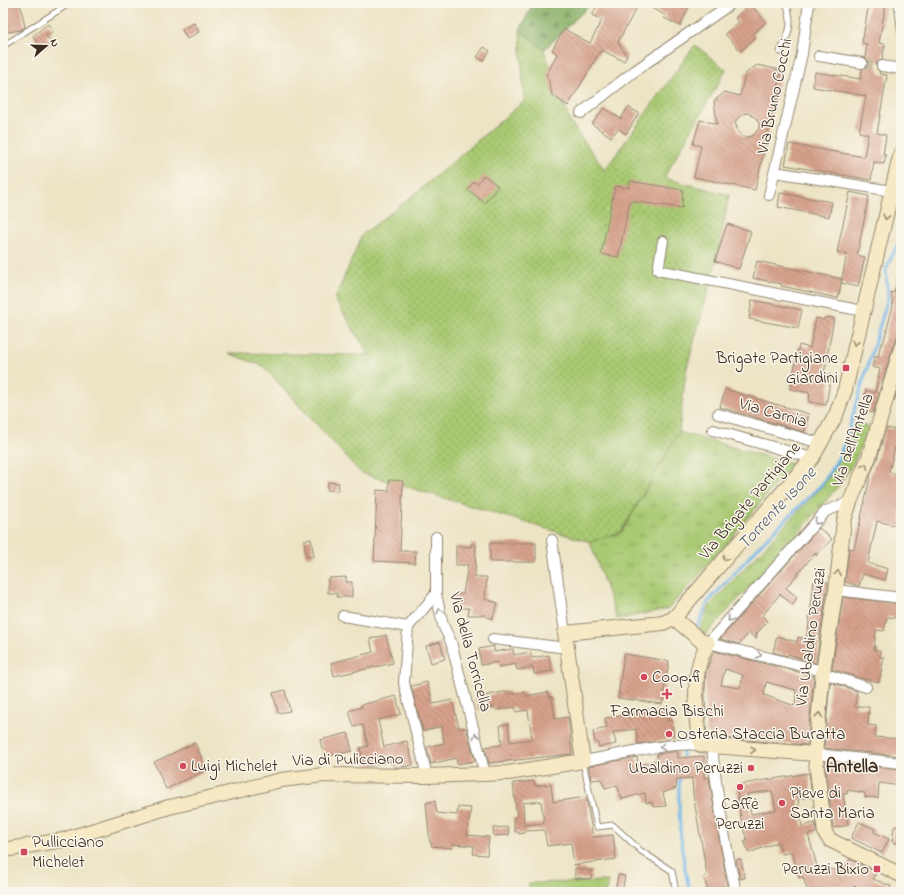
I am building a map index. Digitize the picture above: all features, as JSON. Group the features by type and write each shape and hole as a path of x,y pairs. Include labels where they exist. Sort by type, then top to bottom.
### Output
{"street":[{"path":"581,113 636,70 732,3"},
{"name":"Via Bruno Cocchi","path":"769,195 802,54 809,3"},
{"path":"819,56 862,63"},
{"path":"882,66 901,69"},
{"name":"Via Brigate Partigiane","path":"674,618 812,458 836,416 845,390 901,152"},
{"path":"775,172 892,191"},
{"path":"663,241 658,270 863,311"},
{"name":"Via dell'Antella","path":"707,746 697,735 697,691 700,662 708,643 826,511 850,502 869,457 899,368 901,348"},
{"name":"Via Carnia","path":"718,414 820,443"},
{"name":"Via Carnia","path":"713,430 812,458"},
{"name":"Via Ubaldino Peruzzi","path":"850,502 844,521 836,590 823,671 815,754 823,823 825,833 830,840 901,876"},
{"name":"Via della Torricella","path":"436,537 436,594 444,625 452,642 485,774"},
{"path":"552,540 583,761"},
{"path":"836,590 901,598"},
{"path":"427,776 404,682 408,627 436,594"},
{"path":"343,616 408,627"},
{"path":"566,633 663,623 674,618 701,641 823,671 829,675 866,688"},
{"path":"493,639 567,648"},
{"name":"Via di Pulicciano","path":"3,850 63,840 162,809 281,780 324,775 427,776 515,772 661,747 680,745 707,746"},
{"path":"736,892 727,856 716,785 707,746 815,754 901,763"}],"lane":[{"path":"3,46 70,3"},
{"path":"780,52 788,36 791,24 790,12 786,3"},
{"path":"897,3 901,34"},
{"path":"583,761 597,827 613,825 640,851 672,871 676,892"}],"green space":[{"path":"533,3 592,3 544,50 520,30"},
{"path":"520,30 544,50 570,122 605,170 695,45 726,70 664,178 729,195 718,255 686,371 679,432 621,532 590,542 361,473 263,366 228,353 369,355 335,299 362,235 421,189 524,101"},
{"path":"856,422 869,428 854,462 840,484 789,544 706,634 699,630 710,605 823,485 835,467"},
{"path":"679,432 792,464 718,554 668,609 617,619 590,542 622,532"},
{"path":"608,881 606,892 529,892 529,883"}],"building":[{"path":"3,3 20,3 25,27 20,30 3,33"},
{"path":"599,3 639,3 618,42 627,56 624,61 601,50 568,106 552,95 548,78 546,76 557,54 552,50 564,29 590,43 602,20 592,15"},
{"path":"642,3 691,3 680,26 664,18 665,15"},
{"path":"869,3 886,3 879,43 885,44 882,60 877,62 876,65 880,74 887,75 877,133 886,135 883,155 886,155 884,164 874,162 871,180 785,165 789,144 864,157 868,134 859,132 866,96 813,87 815,72 861,79 862,69 867,67 868,64 868,60 865,57 867,44 862,43"},
{"path":"750,4 766,22 753,34 756,37 741,51 725,34 739,22 735,18"},
{"path":"194,23 199,32 187,39 182,30"},
{"path":"48,24 53,31 46,36 52,43 43,50 33,36"},
{"path":"484,47 490,51 483,61 477,57"},
{"path":"757,65 781,70 755,190 694,177 701,146 693,144 700,120 717,124 714,101 725,92 740,96 745,74","holes":["748,113 756,118 759,123 759,128 754,135 744,137 738,132 735,122 739,117"]},
{"path":"628,107 639,113 626,134 618,129 611,137 592,124 604,108 621,119"},
{"path":"484,175 498,186 485,203 468,190 474,181 477,184"},
{"path":"630,181 683,190 682,208 630,201 618,257 601,254 615,186 629,188"},
{"path":"850,192 869,196 857,255 865,257 858,287 841,283 847,254 837,252"},
{"path":"780,193 832,202 829,217 778,207"},
{"path":"727,224 751,231 739,269 715,261"},
{"path":"757,261 842,279 838,298 781,286 782,284 753,278"},
{"path":"898,277 901,277 901,323 873,413 861,410 866,390 875,393 880,369 872,367 875,356 878,357 881,343 883,344 893,306 891,292 894,293"},
{"path":"752,300 802,310 798,328 749,319"},
{"path":"825,317 834,318 824,374 831,375 826,405 809,402 810,393 790,389 799,345 810,348 816,318 824,320"},
{"path":"901,381 901,403 894,401"},
{"path":"725,389 809,414 804,432 720,407"},
{"path":"886,428 899,430 889,472 901,475 901,527 877,521 868,563 888,569 885,580 863,574 859,586 845,582 849,548 854,549 871,473 877,459"},
{"path":"389,480 403,481 400,551 416,551 415,563 374,561 377,490 389,491"},
{"path":"328,482 339,483 338,491 327,490"},
{"path":"819,528 832,539 816,556 816,552 786,588 797,597 793,605 780,594 762,616 768,621 757,633 756,639 749,633 739,644 720,639"},
{"path":"311,539 314,556 306,557 304,540"},
{"path":"490,543 536,543 536,562 490,562"},
{"path":"471,544 476,545 475,577 487,577 485,599 498,603 492,619 483,615 468,615 469,608 455,608 456,594 463,594 468,565 456,565 456,546 471,547"},
{"path":"346,577 346,582 352,582 352,597 337,597 337,593 328,593 328,578"},
{"path":"814,581 828,582 816,663 788,654 787,656 773,652 777,636 797,642 798,637 807,639"},
{"path":"843,597 901,604 901,618 887,617 884,631 876,630 874,650 880,651 880,657 884,657 879,682 860,678 832,669"},
{"path":"386,635 393,663 334,676 331,663 373,652 370,639"},
{"path":"440,642 445,659 431,663 426,646"},
{"path":"494,646 494,652 513,649 514,655 530,652 532,658 549,655 552,671 534,674 533,667 517,670 516,664 499,667 498,662 481,665 479,649"},
{"path":"714,651 814,676 807,745 711,737 707,733 706,726 706,671","holes":["725,669 743,675 740,688 721,685","766,682 796,690 795,706 764,695"]},
{"path":"624,654 669,661 662,704 618,698"},
{"path":"427,682 433,704 452,700 459,728 466,728 475,761 457,764 456,758 431,764 427,747 444,743 442,726 423,731 411,686"},
{"path":"830,682 857,691 855,707 869,707 868,725 876,726 875,737 901,739 901,756 824,748"},
{"path":"285,690 290,711 278,713 273,693"},
{"path":"509,691 510,694 525,692 526,696 548,692 549,697 552,697 555,719 568,717 572,754 489,763 485,747 502,745 500,725 508,724 510,742 532,739 528,710 516,712 515,707 496,710 495,707 479,710 477,700 483,699 483,696"},
{"path":"396,696 401,714 378,720 384,747 407,741 413,765 394,767 392,761 368,766 368,763 364,764 360,748 368,746 363,725 354,727 349,711 362,707 361,705"},
{"path":"666,710 667,721 672,720 674,739 638,744 636,729 613,732 616,744 599,747 598,742 595,743 593,731 607,728 605,718"},
{"path":"348,733 352,751 324,757 320,740"},
{"path":"195,743 207,770 166,789 154,762"},
{"path":"678,752 678,758 704,756 704,778 709,777 728,891 708,892 704,877 707,875 693,794 692,778 677,779 676,788 663,793 666,806 653,807 652,802 646,803 645,793 622,799 617,785 605,788 601,779 591,780 589,766 637,757 638,766 658,760 657,754"},
{"path":"825,762 901,769 901,786 879,783 878,798 865,797 865,793 847,790 847,794 843,794 848,825 833,828"},
{"path":"809,773 812,797 798,799 802,826 815,823 816,833 808,834 817,866 843,872 850,859 876,872 873,879 891,886 889,892 872,892 854,886 853,892 808,892 803,877 799,878 792,852 782,854 778,842 749,853 744,841 747,840 742,826 736,785","holes":["772,791 776,810 751,814 747,794"]},
{"path":"534,781 535,786 551,784 553,802 586,797 593,837 613,835 616,859 574,865 571,843 547,846 544,830 525,831 525,833 519,834 519,832 515,832 513,818 517,817 513,783","holes":["541,801 544,823 524,825 523,803"]},
{"path":"435,801 437,813 457,815 458,807 471,808 467,835 489,837 487,855 473,854 474,846 453,844 452,848 431,846 432,843 430,843 426,803"},
{"path":"859,822 875,829 874,832 889,839 882,853 851,838"},
{"path":"901,825 901,845 892,842 894,827"},
{"path":"508,827 509,835 494,836 493,828"},
{"path":"741,859 745,878 740,879 736,860"},
{"path":"575,868 592,871 591,879 575,879"},
{"path":"618,875 625,876 622,892 615,892"}],"waterway":[{"name":"Torrente Isone","path":"697,627 708,602 762,543 822,484 839,457 848,432 888,298 886,269 901,237"},
{"name":"Torrente Isone","path":"682,761 683,750"},
{"name":"Torrente Isone","path":"680,775 680,834 690,892"}],"tunnel":[{"path":"862,63 882,66"}],"place":[{"name":"Brigate Partigiane Giardini","path":"846,368"},
{"name":"Coop.fi","path":"644,677"},
{"name":"Farmacia Bischi","path":"667,694"},
{"name":"Osteria Staccia Buratta","path":"669,734"},
{"name":"Luigi Michelet","path":"183,766"},
{"name":"Ubaldino Peruzzi","path":"751,768"},
{"name":"Caffè Peruzzi","path":"740,787"},
{"name":"Pieve di Santa Maria","path":"782,803"},
{"name":"Pullicciano Michelet","path":"24,852"},
{"name":"Peruzzi Bixio","path":"877,869"}],"district":[{"name":"Antella","path":"852,767"}]}
